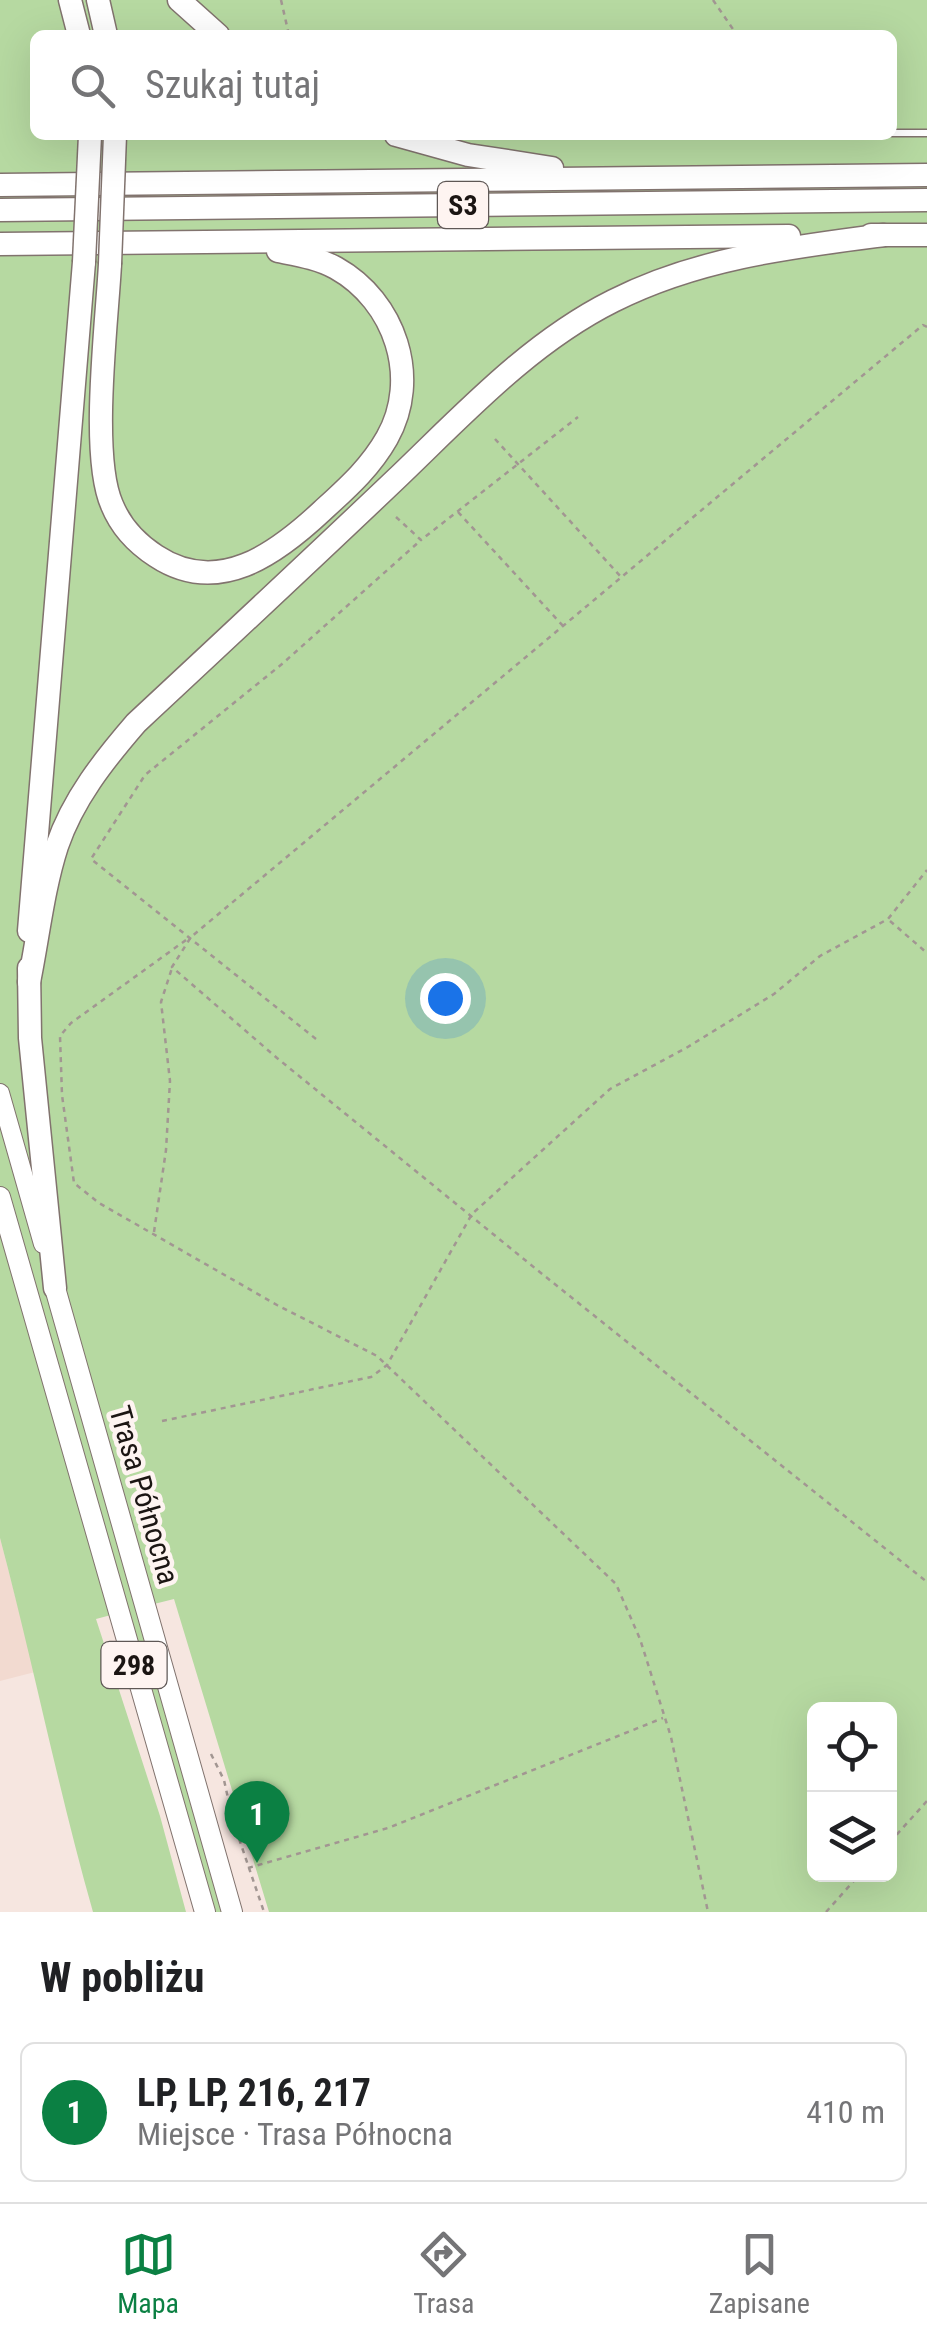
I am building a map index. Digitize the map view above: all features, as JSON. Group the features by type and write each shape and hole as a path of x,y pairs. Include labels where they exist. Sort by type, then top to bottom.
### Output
{"highway":[{"path":"70,0 78,30"},
{"path":"98,0 105,30"},
{"path":"179,0 212,30"},
{"path":"55,1288 38,1133 28,913 84,262 90,140"},
{"path":"115,140 102,442 104,479 111,504 138,544 168,564 196,573 218,573 262,560 295,536 365,472 390,434 401,398 402,366 395,336 384,313 365,289 317,258 236,242"},
{"path":"413,140 468,156 620,178"},
{"name":"S3","path":"0,185 927,174"},
{"name":"S3","path":"0,210 927,200"},
{"path":"0,244 927,234"},
{"path":"29,982 57,846 102,762 136,724 498,382 566,328 612,301 666,277 771,250 884,235"}],"main road":[{"name":"Trasa Północna","path":"0,1197 205,1912"},
{"name":"Trasa Północna","path":"55,1288 232,1912"}],"street":[{"name":"Trasa Północna","path":"0,1093 55,1288"}],"lane":[{"path":"897,132 927,133"}],"path":[{"path":"281,0 288,30"},
{"path":"713,0 734,30"},
{"path":"708,1912 665,1717 640,1639 616,1584 378,1356 277,1305 99,1203 74,1183 62,1095 60,1036 71,1023 191,937 925,326 927,320"},
{"path":"316,1039 91,859 145,775 282,664 421,540 578,417"},
{"path":"494,439 622,578"},
{"path":"458,511 564,627"},
{"path":"396,517 421,540"},
{"path":"162,1421 372,1377 387,1365 472,1214 610,1088 686,1048 774,994 820,956 888,919 927,870"},
{"path":"888,919 927,953"},
{"path":"154,1233 166,1150 170,1080 162,1002 172,968 191,937"},
{"path":"172,968 277,1058 927,1582"},
{"path":"248,1868 388,1828 665,1717"},
{"path":"211,1754 224,1780 233,1821 264,1912"},
{"path":"897,1834 927,1801"},
{"path":"826,1912 853,1882"}],"shaded area":[{"path":"0,1538 35,1672 0,1681"}],"green space":[{"path":"0,0 927,0 927,1912 269,1912 174,1599 138,1608 225,1912 214,1912 126,1611 96,1619 160,1816 186,1912 93,1912 0,1538"}],"place":[{"name":"LP, LP, 216, 217","path":"257,1863"}]}
